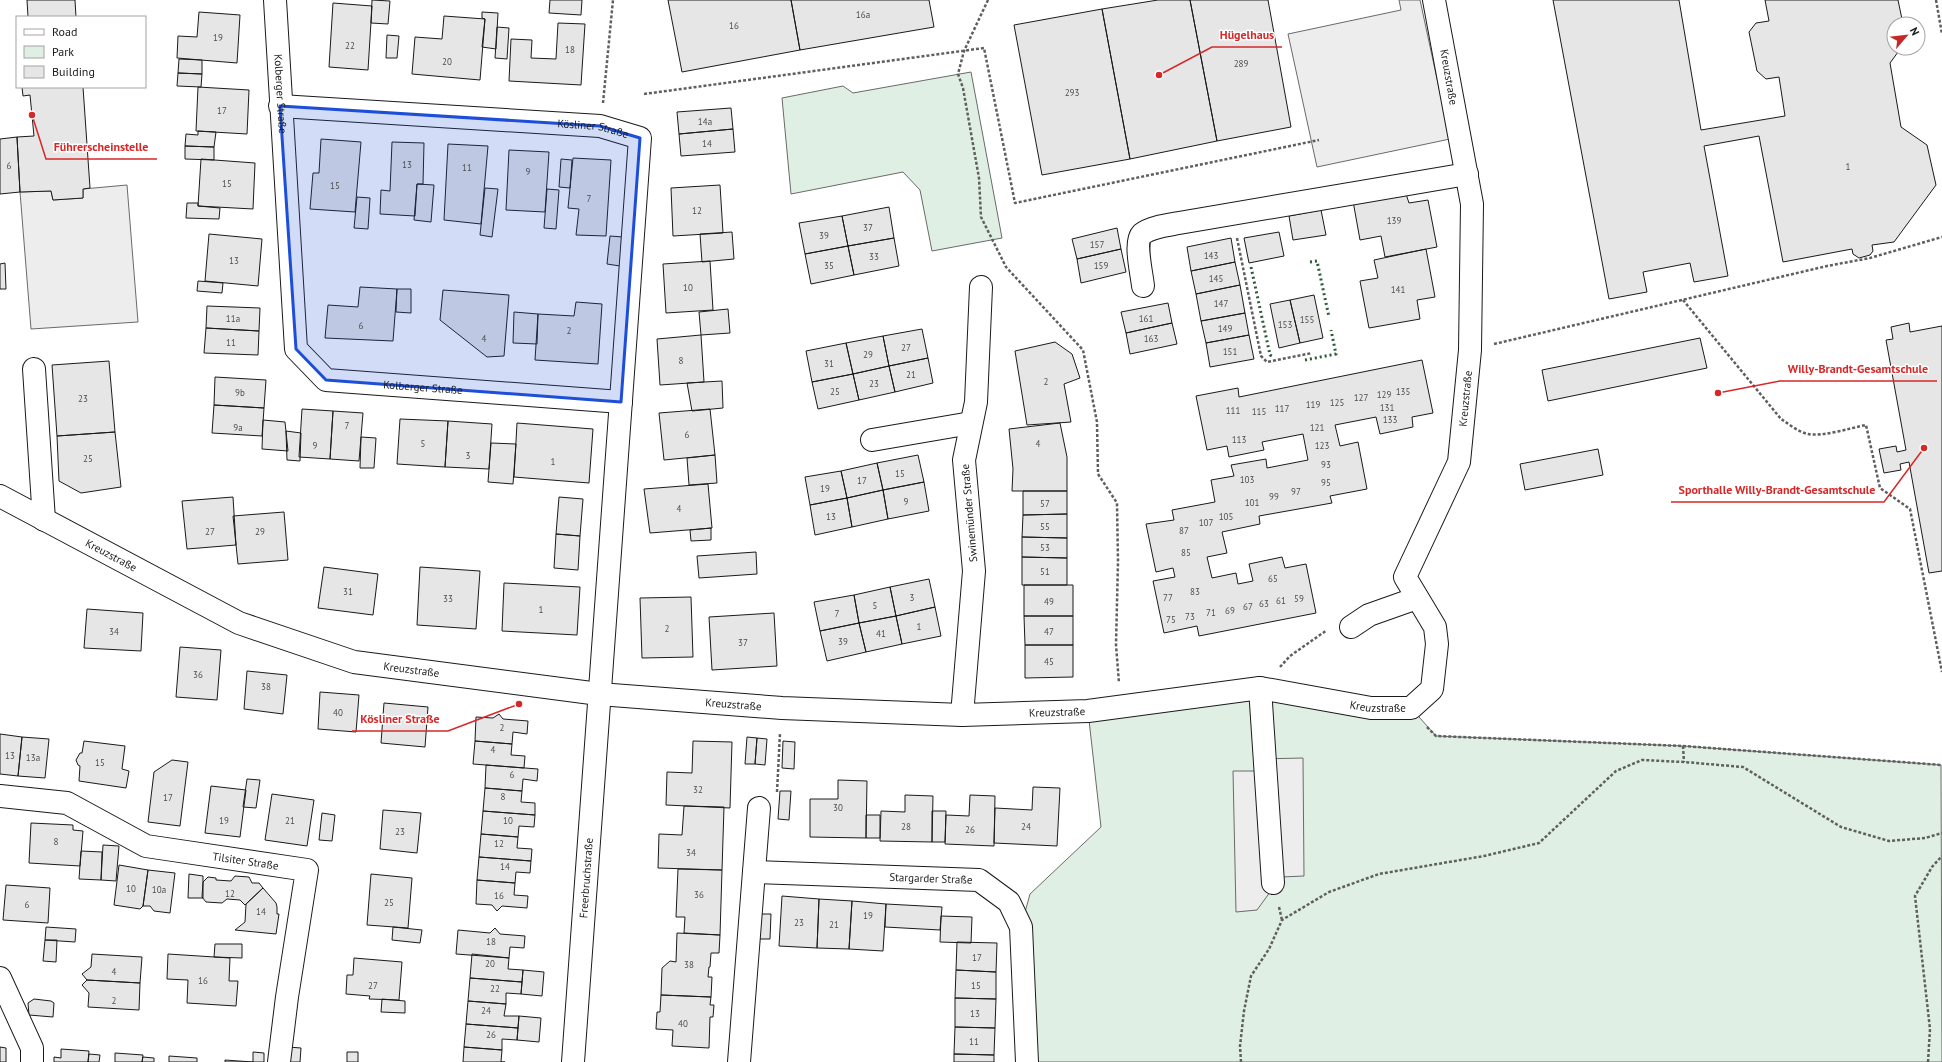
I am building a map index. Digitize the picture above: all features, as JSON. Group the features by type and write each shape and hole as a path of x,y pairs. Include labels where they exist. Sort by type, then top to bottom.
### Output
{"street":[{"name":"Kolberger Straße","path":"275,0 280,106 296,349 326,380 621,402"},
{"name":"Kreuzstraße","path":"0,496 239,623 354,662 599,694 782,708 962,715 1088,711 1260,688 1371,708 1410,708 1432,689 1437,644 1435,627 1426,609 1417,598 1406,576 1459,462 1470,350 1472,204 1434,0"},
{"name":"Kösliner Straße","path":"280,106 600,126 640,138 621,402"},
{"path":"1143,286 1138,243 1142,234 1151,230 1178,223 1232,213 1467,174"},
{"name":"Swinemünder Straße","path":"962,715 974,571 964,460 976,402 981,287"},
{"path":"34,369 44,520"},
{"path":"599,694 621,402"},
{"path":"872,440 971,423"},
{"path":"1351,627 1369,615 1417,598"},
{"path":"1260,688 1273,883"},
{"name":"Freerbruchstraße","path":"573,1062 599,694"},
{"name":"Tilsiter Straße","path":"0,796 68,803 146,846 307,870 287,997 279,1062"},
{"path":"740,1062 754,872 768,803"},
{"name":"Stargarder Straße","path":"754,872 979,880 1009,902 1022,927 1027,1062"},
{"path":"0,978 32,1048 32,1062"}],"path":[{"path":"600,126 613,0"},
{"path":"988,0 964,51 958,74 963,88 979,178 981,217 1006,267 1083,350 1097,422 1098,474 1116,503 1118,562 1116,645 1121,707"},
{"path":"1936,0 1942,34"},
{"path":"644,94 984,48 1015,202 1319,140"},
{"path":"1232,213 1261,356 1267,362 1312,353"},
{"path":"1470,350 1827,266 1870,258 1942,237"},
{"path":"1683,300 1781,419 1797,430 1807,434 1816,434 1866,425 1880,488 1910,509 1942,672"},
{"path":"1260,688 1290,656 1343,619 1351,627"},
{"path":"768,803 782,708"},
{"path":"1410,708 1436,736 1683,746 1942,765"},
{"path":"1683,746 1684,762"},
{"path":"1241,1062 1240,1046 1244,1011 1251,976 1269,949 1282,920 1329,892 1379,874 1484,856 1539,843 1616,771 1642,760 1743,767 1841,827 1882,839 1924,838 1942,833"},
{"path":"1928,1062 1930,1029 1915,896 1932,867 1942,856"}],"highlighted area":[{"path":"280,106 600,126 640,138 621,402 326,380 296,349"}],"green space":[{"path":"971,72 1002,238 932,251 920,190 903,172 791,194 782,98 843,86 853,93"},
{"path":"1260,688 1411,708 1436,736 1683,746 1941,765 1942,1062 1027,1062 1021,927 1030,894 1101,827 1088,711"}],"shaded area":[{"path":"1399,0 1420,0 1450,139 1317,167 1288,34 1401,10"},
{"path":"127,185 138,322 31,329 20,192 51,191 53,200 83,198 83,189"},
{"path":"1303,758 1304,876 1281,877 1257,910 1236,912 1233,771 1259,771 1258,759"}],"building":[{"path":"27,0 75,0 76,16 28,16"},
{"path":"372,0 390,1 388,24 371,23"},
{"path":"550,0 582,0 581,15 549,13"},
{"path":"668,0 791,0 800,50 682,72"},
{"path":"791,0 929,0 934,27 800,50"},
{"path":"1158,0 1190,0 1217,141 1130,159 1102,9"},
{"path":"1190,0 1268,0 1291,127 1217,141"},
{"path":"1553,0 1679,0 1701,130 1785,116 1779,77 1766,79 1757,71 1749,32 1756,23 1769,21 1765,0 1898,0 1901,16 1886,16 1886,56 1895,56 1890,63 1901,127 1927,145 1936,185 1894,242 1872,245 1873,251 1870,255 1859,258 1853,254 1852,249 1783,262 1759,136 1704,146 1728,276 1694,282 1690,263 1643,272 1647,292 1609,299"},
{"path":"333,3 372,6 368,70 329,67"},
{"path":"1102,9 1130,159 1042,175 1014,25"},
{"path":"199,12 240,15 237,63 177,58 178,36 197,37"},
{"path":"482,12 498,13 496,49 482,47 485,19 482,18"},
{"path":"444,16 485,19 480,80 412,74 415,37 442,39"},
{"path":"558,23 585,24 581,85 509,81 511,39 532,40 531,58 556,59"},
{"path":"497,27 509,28 507,59 495,58"},
{"path":"387,35 399,36 397,58 386,58"},
{"path":"179,59 202,60 202,74 178,73"},
{"path":"178,73 202,74 201,87 177,86"},
{"path":"198,87 249,90 247,134 196,131"},
{"path":"22,88 83,88 90,188 83,189 83,198 53,200 51,191 20,192 17,137 34,136 30,95 23,96"},
{"path":"731,108 733,129 679,134 677,112"},
{"path":"733,129 735,152 681,156 679,134"},
{"path":"198,131 216,132 214,147 185,146 186,134 198,135"},
{"path":"17,137 20,192 0,194 0,139"},
{"path":"321,139 361,142 355,212 310,209 313,173 319,173"},
{"path":"392,142 424,143 423,184 417,184 415,216 380,214 381,190 390,191"},
{"path":"448,144 488,146 481,224 444,220"},
{"path":"185,146 214,147 214,160 185,159"},
{"path":"509,150 549,152 545,212 506,210"},
{"path":"573,158 611,160 606,236 576,235 579,209 568,208"},
{"path":"201,159 255,163 253,209 198,206"},
{"path":"561,159 572,160 570,188 559,187"},
{"path":"417,184 434,185 431,222 414,220"},
{"path":"720,185 723,233 673,236 671,188"},
{"path":"485,188 498,189 492,237 480,235"},
{"path":"547,189 559,190 556,229 544,228"},
{"path":"1405,191 1409,203 1428,200 1437,247 1385,257 1381,236 1360,240 1353,201"},
{"path":"357,197 370,198 368,229 354,228"},
{"path":"187,203 198,203 198,206 220,208 219,219 186,218"},
{"path":"889,207 894,238 848,246 842,216"},
{"path":"1321,210 1326,235 1293,240 1289,216"},
{"path":"842,216 848,246 805,254 799,223"},
{"path":"1117,228 1121,249 1077,259 1072,239"},
{"path":"732,232 734,259 702,262 700,234"},
{"path":"1279,232 1284,256 1249,263 1244,238"},
{"path":"209,234 262,239 258,286 205,281"},
{"path":"610,236 623,237 620,266 607,264"},
{"path":"894,238 899,266 854,275 848,246"},
{"path":"1231,238 1235,262 1191,271 1187,247"},
{"path":"848,246 854,275 811,284 805,254"},
{"path":"1121,249 1126,272 1081,283 1077,259"},
{"path":"1426,249 1435,297 1417,300 1420,319 1369,328 1360,281 1378,278 1374,260"},
{"path":"710,261 713,310 666,313 663,264"},
{"path":"1235,262 1240,285 1196,294 1191,271"},
{"path":"5,263 6,289 0,289 0,264"},
{"path":"198,281 223,283 222,293 197,291"},
{"path":"1240,285 1245,313 1201,321 1196,294"},
{"path":"360,287 397,289 393,341 325,338 328,305 358,307"},
{"path":"397,289 411,289 411,313 396,312"},
{"path":"443,290 509,295 504,356 487,357 440,320"},
{"path":"1314,295 1323,338 1300,343 1290,300"},
{"path":"1290,300 1300,343 1279,348 1270,304"},
{"path":"576,302 602,304 598,364 535,360 538,314 574,316"},
{"path":"1168,303 1172,323 1126,333 1121,312"},
{"path":"207,306 260,308 259,331 206,328"},
{"path":"728,309 730,333 701,335 699,312"},
{"path":"514,312 538,314 537,344 513,343"},
{"path":"1245,313 1249,335 1206,343 1201,321"},
{"path":"1172,323 1177,344 1130,354 1126,333"},
{"path":"1909,323 1910,332 1942,326 1942,571 1929,573 1909,462 1900,464 1901,470 1884,473 1879,449 1896,446 1897,452 1906,450 1886,340 1893,339 1891,327"},
{"path":"206,328 259,331 258,355 204,353"},
{"path":"922,329 928,358 889,366 883,336"},
{"path":"701,335 704,382 660,385 657,339"},
{"path":"1249,335 1254,359 1210,367 1206,343"},
{"path":"883,336 889,366 853,374 846,343"},
{"path":"1700,338 1707,368 1548,401 1542,370"},
{"path":"1055,342 1072,354 1080,378 1064,384 1071,422 1027,425 1015,351"},
{"path":"846,343 853,374 812,382 806,351"},
{"path":"928,358 933,383 895,392 889,366"},
{"path":"1422,360 1433,413 1412,417 1413,427 1380,434 1376,417 1335,425 1340,446 1358,442 1367,489 1330,496 1332,503 1259,516 1260,524 1222,532 1227,553 1207,557 1212,578 1236,573 1238,584 1253,581 1249,564 1282,557 1285,568 1306,564 1316,613 1199,636 1197,626 1164,633 1153,581 1175,577 1173,568 1156,572 1146,524 1174,520 1172,510 1215,502 1211,480 1234,476 1231,465 1266,459 1267,468 1308,460 1303,434 1262,442 1264,450 1229,457 1227,446 1207,450 1196,396 1238,388 1239,397"},
{"path":"109,361 115,432 57,436 52,365"},
{"path":"889,366 895,392 859,400 853,374"},
{"path":"853,374 859,400 818,409 812,382"},
{"path":"215,377 266,380 264,408 214,405"},
{"path":"722,381 723,408 692,411 687,383"},
{"path":"214,405 264,408 262,436 212,433"},
{"path":"302,409 333,411 330,459 299,457"},
{"path":"710,409 715,455 664,460 659,413"},
{"path":"333,411 363,413 359,461 330,459"},
{"path":"400,419 448,421 445,467 397,464"},
{"path":"263,420 285,422 288,451 262,449"},
{"path":"448,421 492,424 489,469 445,467"},
{"path":"517,423 593,429 589,483 514,477"},
{"path":"1060,423 1067,457 1067,491 1012,491 1013,469 1009,429"},
{"path":"286,431 301,433 300,461 287,460"},
{"path":"115,432 121,487 81,493 59,481 57,436"},
{"path":"361,437 376,438 374,468 360,468"},
{"path":"491,443 516,444 513,484 488,482"},
{"path":"1598,449 1603,475 1525,490 1520,464"},
{"path":"715,455 717,483 689,485 687,458"},
{"path":"918,455 924,482 883,490 877,463"},
{"path":"877,463 883,490 847,498 841,471"},
{"path":"841,471 847,498 810,505 805,477"},
{"path":"924,482 929,511 888,519 883,490"},
{"path":"708,484 712,528 650,533 644,489"},
{"path":"883,490 888,519 852,527 847,498"},
{"path":"1023,491 1067,491 1067,514 1023,515"},
{"path":"233,497 236,545 187,549 182,501"},
{"path":"559,497 583,499 580,536 556,534"},
{"path":"847,498 852,527 815,535 810,505"},
{"path":"284,512 288,560 238,564 233,516"},
{"path":"1067,514 1067,538 1022,537 1023,515"},
{"path":"711,528 711,540 691,541 690,530"},
{"path":"556,534 580,536 578,570 554,568"},
{"path":"1022,537 1067,538 1067,558 1022,557"},
{"path":"756,552 757,574 699,578 697,556"},
{"path":"1022,557 1067,558 1067,585 1022,585"},
{"path":"324,567 378,574 373,615 318,608"},
{"path":"420,567 480,571 476,629 417,625"},
{"path":"929,579 935,607 896,616 890,587"},
{"path":"504,583 580,587 577,635 502,631"},
{"path":"1024,585 1073,585 1073,616 1024,616"},
{"path":"890,587 896,616 859,623 854,595"},
{"path":"854,595 859,623 820,631 814,602"},
{"path":"691,597 693,657 642,658 640,598"},
{"path":"935,607 941,636 902,644 896,616"},
{"path":"87,609 143,613 141,651 84,648"},
{"path":"774,613 777,666 712,670 709,617"},
{"path":"896,616 902,644 866,652 859,623"},
{"path":"1024,616 1073,616 1073,645 1025,645"},
{"path":"859,623 866,652 827,661 820,631"},
{"path":"1025,645 1073,645 1073,677 1025,678"},
{"path":"180,647 221,650 217,700 176,697"},
{"path":"247,671 287,675 283,714 244,709"},
{"path":"320,692 359,695 356,732 318,729"},
{"path":"384,703 428,707 425,747 381,743"},
{"path":"499,714 503,719 528,721 527,734 513,732 512,744 475,741 476,717 493,718"},
{"path":"0,734 22,737 18,776 0,774"},
{"path":"22,737 49,739 45,778 18,776"},
{"path":"747,737 757,738 755,764 745,764"},
{"path":"757,738 767,739 765,765 755,764"},
{"path":"84,741 125,746 122,769 129,771 126,788 79,781 80,766 76,760 80,753 82,753"},
{"path":"475,741 512,744 511,755 525,756 524,768 473,764"},
{"path":"693,741 732,742 730,808 666,805 667,772 692,773"},
{"path":"783,741 795,742 794,769 782,768"},
{"path":"172,760 188,762 180,826 148,822 154,772"},
{"path":"486,765 538,769 537,781 523,779 522,791 485,788"},
{"path":"247,779 260,780 256,808 243,807"},
{"path":"838,780 867,781 866,838 810,837 810,799 838,799"},
{"path":"211,786 246,790 240,837 205,833"},
{"path":"1033,787 1060,788 1057,846 994,843 995,808 1032,810"},
{"path":"485,788 522,791 521,802 535,803 535,815 483,811"},
{"path":"780,791 791,791 789,820 778,819"},
{"path":"272,794 314,800 307,846 265,840"},
{"path":"905,795 933,796 932,842 880,841 881,811 905,812"},
{"path":"970,795 995,796 994,846 945,844 946,815 969,816"},
{"path":"684,806 724,807 722,870 658,868 659,834 682,835"},
{"path":"383,810 421,813 417,853 380,849"},
{"path":"483,811 535,815 534,827 519,826 518,837 481,834"},
{"path":"932,811 946,811 945,842 932,842"},
{"path":"322,813 335,815 332,841 319,840"},
{"path":"866,815 880,815 880,838 866,838"},
{"path":"31,823 73,825 73,830 83,831 80,866 29,863"},
{"path":"481,834 518,837 517,848 532,849 531,861 479,857"},
{"path":"103,845 119,846 116,881 101,880"},
{"path":"81,851 102,852 101,880 79,879"},
{"path":"479,857 531,861 530,873 516,872 515,883 477,880"},
{"path":"119,865 148,870 143,906 140,909 114,905"},
{"path":"678,869 722,870 720,935 684,933 685,917 676,917"},
{"path":"148,870 175,873 170,913 154,911 150,906 143,906"},
{"path":"189,874 203,876 203,898 188,898"},
{"path":"371,874 412,878 408,928 367,925"},
{"path":"235,876 249,877 252,883 259,883 263,888 245,905 240,900 227,899 222,903 206,902 202,897 203,882 208,877 216,878 216,880 231,881"},
{"path":"477,880 515,883 514,895 528,896 527,908 502,906 497,911 492,905 476,904"},
{"path":"6,885 50,888 48,923 3,920"},
{"path":"263,888 276,903 277,914 279,914 276,934 235,930 245,922 246,904"},
{"path":"782,896 819,899 817,948 779,946"},
{"path":"819,899 852,901 849,949 817,948"},
{"path":"852,901 886,904 883,951 849,949"},
{"path":"886,904 942,907 940,930 885,927"},
{"path":"759,914 771,914 770,939 759,939"},
{"path":"941,916 972,917 971,943 940,942"},
{"path":"46,927 76,929 75,942 45,940"},
{"path":"393,927 422,930 420,943 392,940"},
{"path":"495,928 500,934 525,936 524,948 510,947 509,958 456,954 458,930 490,933"},
{"path":"677,933 720,935 719,953 711,953 708,977 712,977 711,997 661,995 662,968 670,961 676,962"},
{"path":"45,940 57,940 56,962 43,961"},
{"path":"957,942 997,943 996,972 956,970"},
{"path":"215,944 242,944 242,958 214,957"},
{"path":"92,954 142,957 140,983 87,980 82,974 91,967"},
{"path":"168,954 230,958 229,981 238,981 236,1006 187,1003 188,980 167,979"},
{"path":"472,954 509,958 508,969 523,970 522,982 470,978"},
{"path":"354,958 402,962 399,1000 369,999 370,996 346,994 347,975 353,975"},
{"path":"523,970 544,972 542,996 521,994"},
{"path":"956,970 996,972 996,999 955,998"},
{"path":"470,978 522,982 521,994 506,993 506,1004 468,1001"},
{"path":"87,980 140,983 139,1010 88,1007 89,993 82,985"},
{"path":"661,995 711,997 710,1005 714,1005 713,1017 710,1017 709,1048 672,1046 673,1030 656,1029 657,1012 660,1012"},
{"path":"955,998 996,999 995,1028 955,1027"},
{"path":"34,999 51,1001 54,1003 53,1017 29,1015 28,1003"},
{"path":"382,999 405,1001 405,1013 381,1012"},
{"path":"468,1001 506,1004 504,1016 519,1016 518,1028 466,1024"},
{"path":"519,1016 541,1018 539,1042 517,1040"},
{"path":"466,1024 518,1028 517,1040 502,1039 502,1050 464,1047"},
{"path":"955,1027 995,1028 994,1055 954,1054"},
{"path":"0,1047 6,1048 6,1062 0,1062"},
{"path":"288,1047 301,1048 300,1062 287,1062"},
{"path":"464,1047 502,1050 501,1062 463,1062"},
{"path":"61,1049 89,1051 88,1062 54,1062 54,1057 61,1058"},
{"path":"253,1052 264,1053 264,1062 253,1062"},
{"path":"347,1052 358,1052 358,1062 347,1062"},
{"path":"115,1053 143,1055 142,1062 115,1062"},
{"path":"89,1054 100,1055 99,1062 88,1062"},
{"path":"954,1054 994,1055 994,1062 954,1062"},
{"path":"169,1056 197,1058 197,1062 169,1062"},
{"path":"143,1057 154,1058 154,1062 142,1062"},
{"path":"225,1060 253,1062 225,1062"}],"hedge":[{"path":"1310,262 1317,261 1329,317"},
{"path":"1251,267 1270,355 1274,357"},
{"path":"1305,360 1336,354 1331,330"}],"place":[{"name":"Hügelhaus","path":"1159,75"},
{"name":"Führerscheinstelle","path":"32,115"},
{"name":"Willy-Brandt-Gesamtschule","path":"1718,393"},
{"name":"Sporthalle Willy-Brandt-Gesamtschule","path":"1924,448"},
{"name":"Kösliner Straße","path":"519,704"}]}
